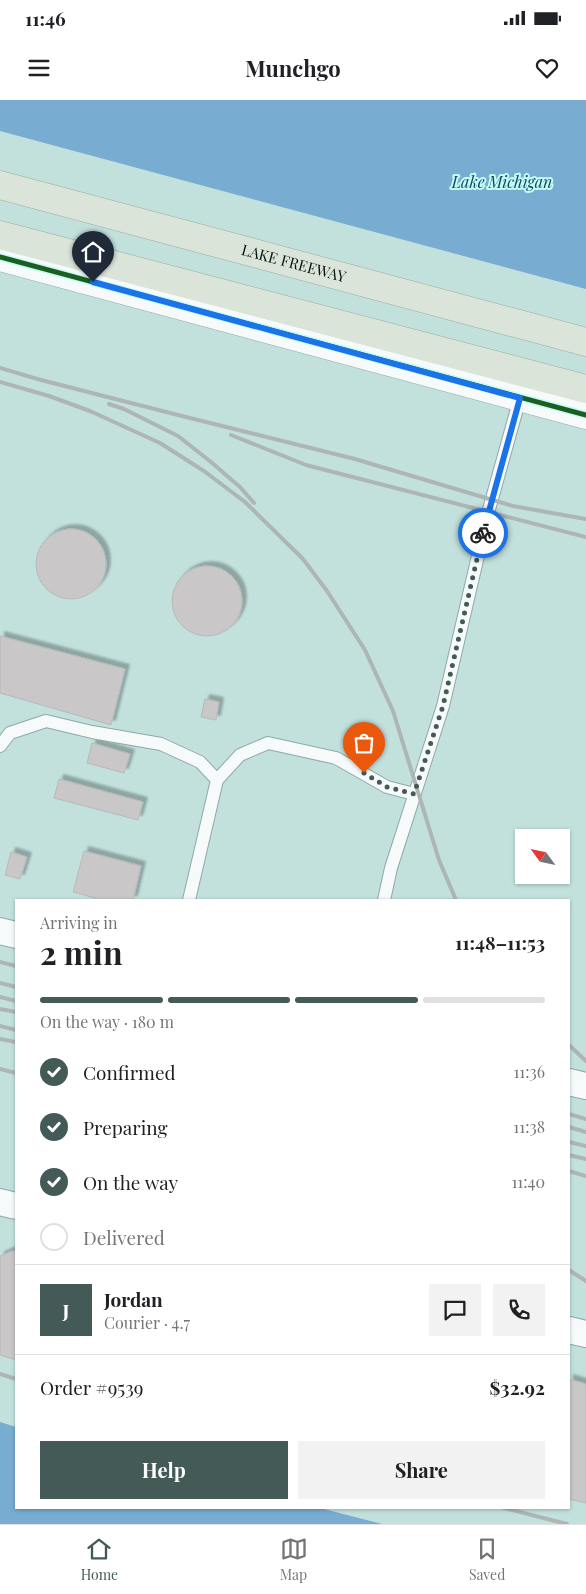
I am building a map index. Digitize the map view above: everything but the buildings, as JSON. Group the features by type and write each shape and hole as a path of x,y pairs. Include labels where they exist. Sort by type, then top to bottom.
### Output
{"highway":[{"name":"LAKE FREEWAY","path":"0,185 586,342"},
{"path":"0,235 586,389"}],"street":[{"path":"0,257 586,415"},
{"path":"0,931 15,935"},
{"path":"570,1082 586,1086"},
{"path":"0,1202 15,1206"},
{"path":"570,1330 586,1334"}],"lane":[{"path":"384,899 391,868 443,706 486,522 520,398"},
{"path":"0,746 10,733 46,721 92,732 162,744 200,762 218,780"},
{"path":"189,899 218,780 240,755 268,742 336,758 387,787 414,794"}],"water":[{"name":"Lake Michigan","path":"0,100 586,100 586,289 0,131"},
{"path":"0,1422 15,1427 15,1509 324,1509 382,1524 0,1524"}],"railway":[{"path":"0,368 355,459 513,506 586,519"},
{"path":"0,382 49,396 90,411 160,443 204,471 245,502 303,559 327,591 365,650 393,711 439,860 456,899"},
{"path":"109,404 124,409 178,436 240,487 254,503"},
{"path":"231,435 306,465 586,537"},
{"path":"0,962 15,966"},
{"path":"0,983 15,987"},
{"path":"0,997 15,1001"},
{"path":"0,1009 15,1012"},
{"path":"0,1026 15,1030"},
{"path":"0,1039 15,1042"},
{"path":"570,1046 586,1061"},
{"path":"0,1069 15,1073"},
{"path":"570,1114 586,1119"},
{"path":"570,1127 586,1132"},
{"path":"570,1142 586,1146"},
{"path":"570,1155 586,1159"},
{"path":"570,1171 586,1176"},
{"path":"570,1271 586,1281"},
{"path":"0,1374 15,1379"},
{"path":"508,1509 567,1524"}],"cycle path":[{"path":"0,257 586,415"}],"way so far":[{"path":"364,773 387,787 414,794 443,706 483,533"}],"route":[{"path":"93,282 520,398 483,533"}]}
